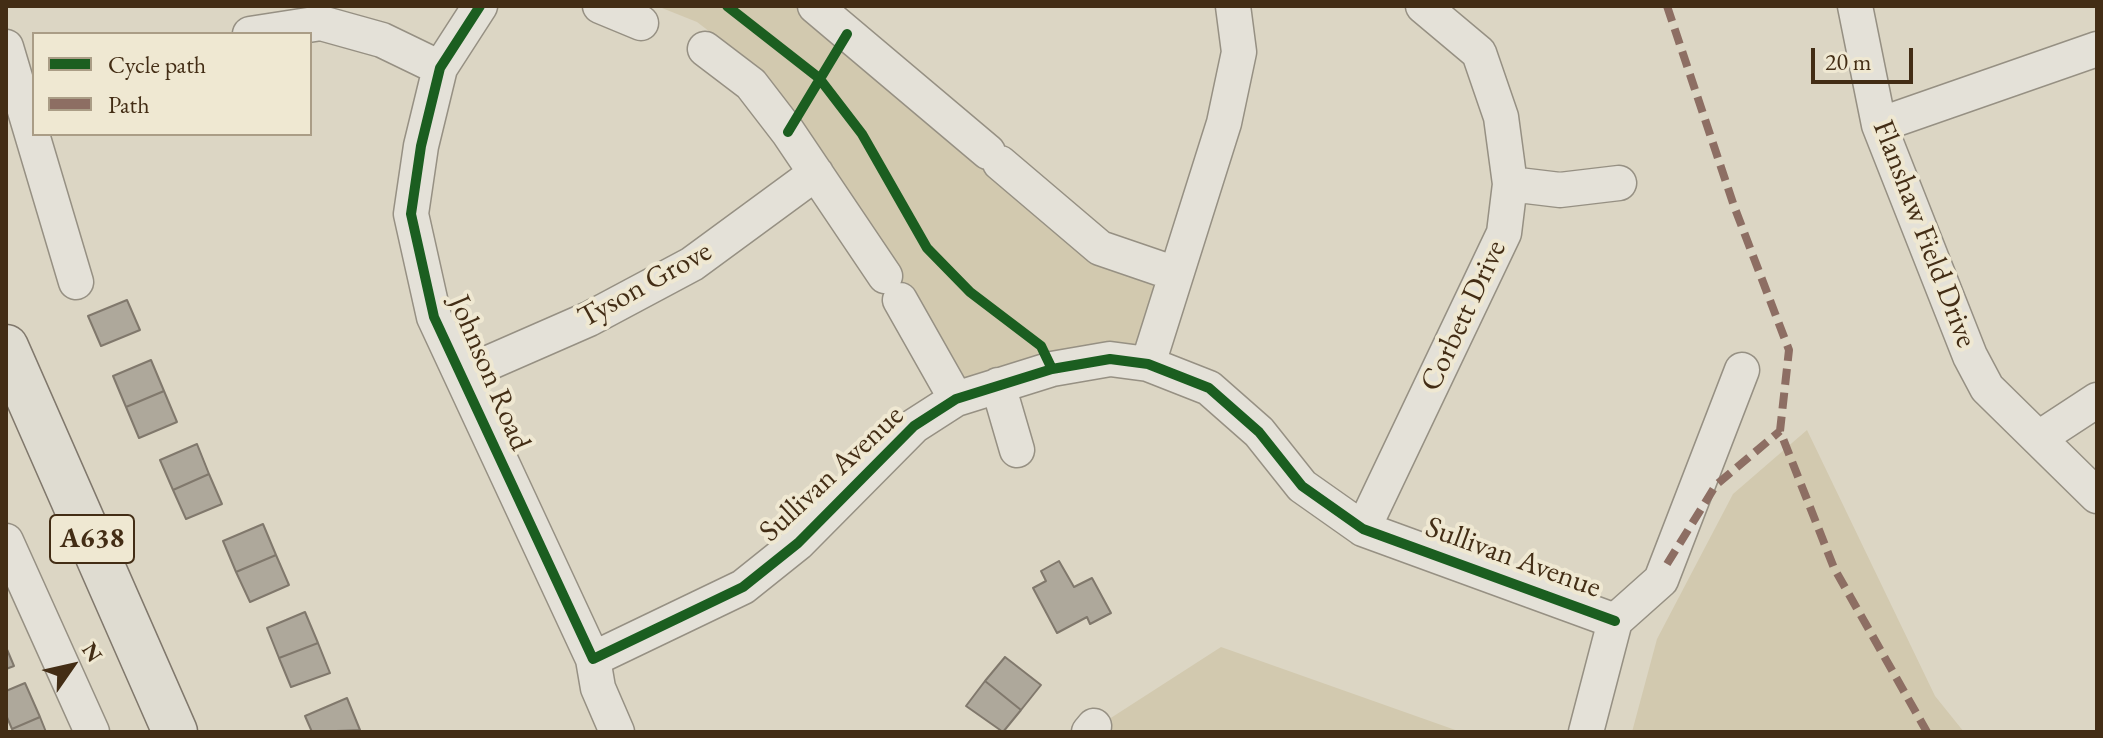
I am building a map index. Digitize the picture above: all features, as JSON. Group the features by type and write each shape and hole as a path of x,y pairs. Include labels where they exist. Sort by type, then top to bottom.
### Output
{"highway":[{"name":"A638","path":"6,347 175,732"}],"street":[{"name":"Johnson Road","path":"480,6 440,68 421,146 411,214 434,317 593,659 598,688 617,732"},
{"path":"600,6 641,23"},
{"path":"815,6 1100,248 1176,274"},
{"path":"1148,364 1230,94 1239,52 1233,6"},
{"name":"Flanshaw Field Drive","path":"1855,6 1879,125 1970,356 1987,388 2097,496"},
{"name":"Corbett Drive","path":"1363,529 1504,233 1510,184 1501,117 1479,53 1435,9"},
{"path":"263,32 321,23 382,40 440,68"},
{"path":"705,49 751,84 788,132 893,288 956,399"},
{"path":"1879,125 2097,49"},
{"path":"8,57 30,118"},
{"path":"34,136 76,282"},
{"name":"Tyson Grove","path":"461,375 589,319 692,264 816,173"},
{"path":"1510,184 1560,190 1619,183"},
{"name":"Sullivan Avenue","path":"593,659 743,587 798,543 914,426 956,399 1052,369 1110,359 1148,364 1209,388 1259,432 1302,486 1363,529 1615,621"},
{"path":"1586,732 1615,621 1661,580 1742,370"},
{"path":"998,385 1017,450"},
{"path":"2039,438 2097,400"},
{"path":"6,541 92,732"}],"shaded area":[{"path":"657,6 815,6 1100,248 1176,274 1148,364 956,399 929,346 705,49 714,35 697,22"},
{"path":"1807,430 1935,696 1964,732 1632,732 1657,639 1733,494"},
{"path":"1221,647 1461,732 1089,732"}],"building":[{"path":"127,300 140,330 101,346 88,316"},
{"path":"151,360 164,391 126,407 113,376"},
{"path":"164,391 177,422 139,438 126,407"},
{"path":"197,444 209,474 173,490 160,460"},
{"path":"209,474 222,504 186,519 173,490"},
{"path":"263,524 276,555 236,572 223,541"},
{"path":"276,555 289,585 250,602 236,572"},
{"path":"1059,561 1074,587 1092,578 1111,613 1090,624 1087,617 1057,633 1033,588 1046,581 1041,571"},
{"path":"305,612 318,643 279,658 267,628"},
{"path":"318,643 330,673 291,687 279,658"},
{"path":"6,647 14,666 6,669"},
{"path":"1005,657 1041,685 1021,710 985,681"},
{"path":"985,681 1021,710 1003,732 966,706"},
{"path":"25,683 40,717 12,729 6,715 6,691"},
{"path":"347,698 360,730 312,732 305,716"},
{"path":"40,717 46,732 13,732 12,729"}],"marked path":[{"path":"1667,6 1734,206 1789,350 1780,431 1834,568 1927,732"},
{"path":"1667,564 1716,485 1780,431"}],"cycle path":[{"path":"480,6 440,68 421,146 411,214 434,317 593,659 743,587 798,543 914,426 956,399 1052,369 1110,359 1148,364 1209,388 1259,432 1302,486 1363,529 1615,621"},
{"path":"727,6 819,78 862,134 927,248 970,292 1041,346 1052,369"},
{"path":"788,132 847,34"}]}
